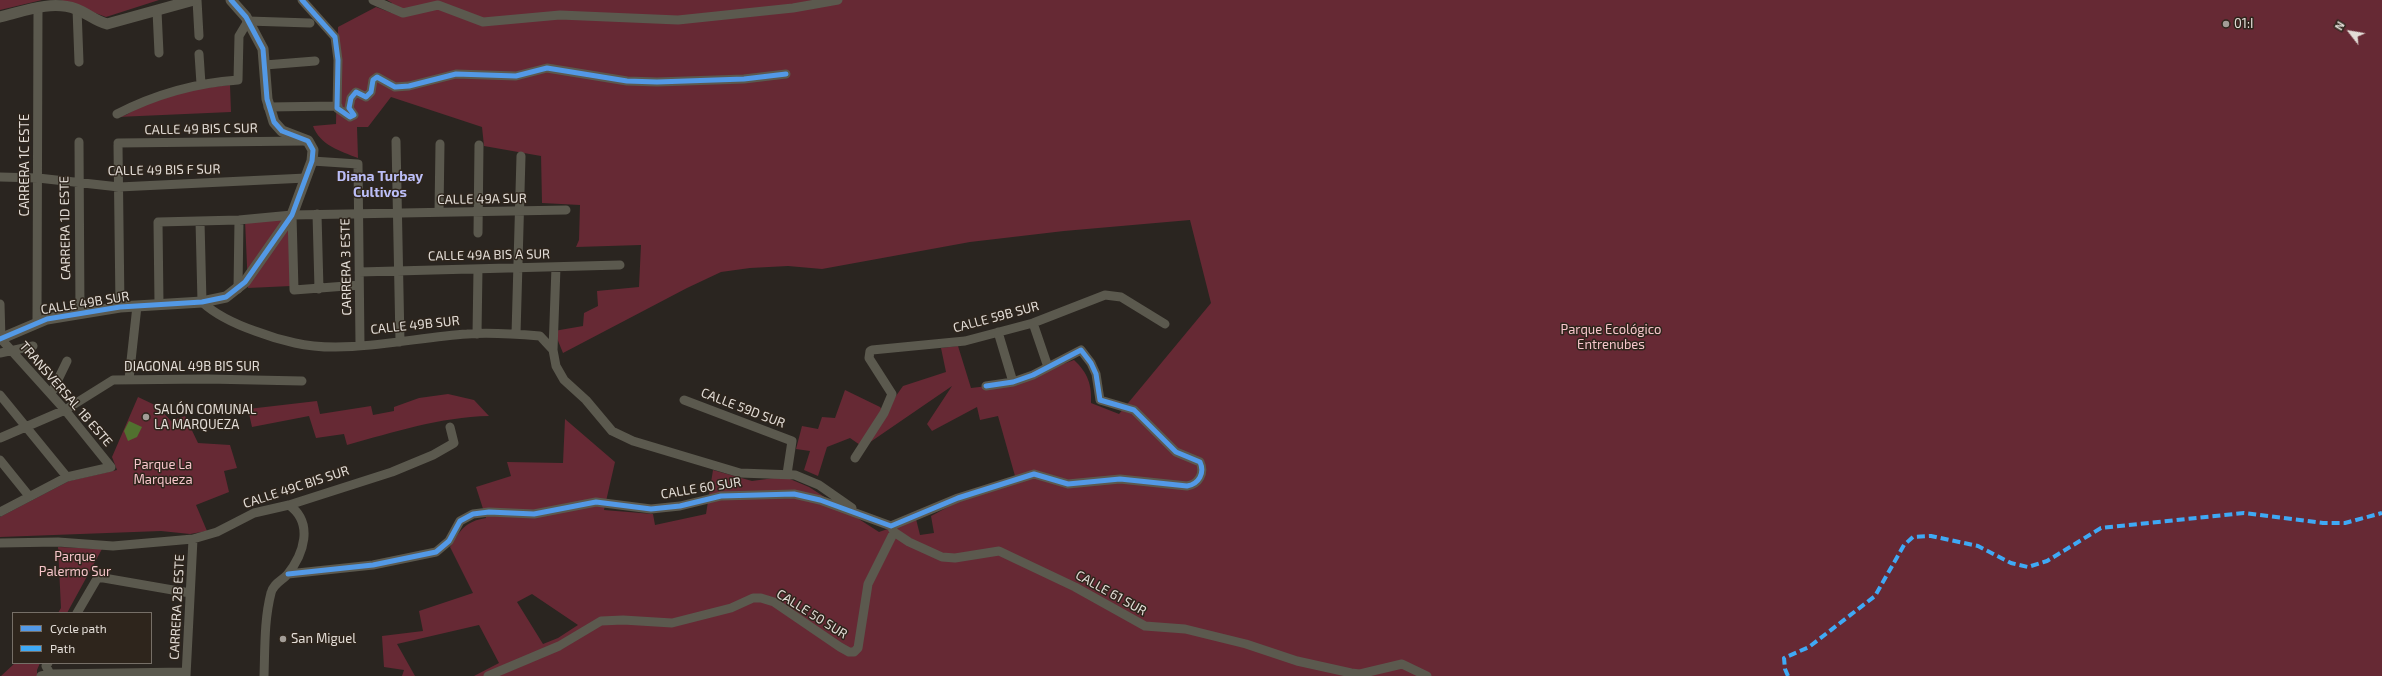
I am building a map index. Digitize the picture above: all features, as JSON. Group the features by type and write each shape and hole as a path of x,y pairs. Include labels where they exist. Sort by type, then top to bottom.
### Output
{"street":[{"path":"0,17 38,7 58,6 77,9 107,24 195,0 198,36"},
{"path":"200,221 202,302 226,297 238,289 292,215 312,161 313,150 308,141 279,129 268,107 265,65 260,42 248,21 231,0"},
{"path":"302,0 335,37 338,60 338,107"},
{"path":"373,0 403,13 438,5 483,22 560,15 678,20 793,8 838,0"},
{"name":"CARRERA 1C ESTE","path":"37,322 38,7"},
{"path":"77,9 78,62"},
{"path":"157,11 159,53"},
{"path":"248,21 310,23"},
{"path":"117,114 155,96 201,84 238,80 239,36 248,21"},
{"path":"199,54 201,84"},
{"path":"265,65 314,61"},
{"path":"268,107 338,107 348,116 353,116 354,113 348,106 351,98 356,92 366,97 370,92 373,80 377,77 395,86 414,84 456,74 516,76 547,68 627,81 657,82 744,79 786,74"},
{"name":"CALLE 49 BIS C SUR","path":"119,187 118,144 308,141"},
{"path":"396,141 400,342"},
{"name":"CARRERA 1D ESTE","path":"79,142 77,182 80,314"},
{"path":"439,212 440,144"},
{"path":"478,232 479,145"},
{"path":"516,334 521,156"},
{"name":"CARRERA 3 ESTE","path":"312,161 358,164 360,345"},
{"name":"CALLE 49 BIS F SUR","path":"0,177 38,178 119,187 306,178"},
{"path":"119,187 120,308"},
{"name":"CALLE 49A SUR","path":"159,304 158,222 239,220 317,214 566,210"},
{"path":"317,214 319,289"},
{"path":"292,215 294,290 359,285"},
{"path":"238,289 239,220"},
{"name":"CALLE 49A BIS A SUR","path":"359,272 620,265"},
{"path":"556,267 553,350 558,373 586,400 612,431 633,441 740,473 787,474 804,478 819,485 863,515"},
{"path":"477,334 478,269"},
{"name":"CALLE 59B SUR","path":"855,458 884,413 892,394 868,355 870,351 959,342 1033,323 1105,295 1121,297 1165,324"},
{"name":"CALLE 49B SUR","path":"1,339 37,322 80,314 137,306 202,302 220,317 233,323 296,344 360,345 400,342 436,336 516,334 540,336 553,350"},
{"path":"0,304 1,339"},
{"path":"129,379 137,306"},
{"path":"1033,323 1048,367"},
{"path":"998,332 1013,382"},
{"name":"TRANSVERSAL 1B ESTE","path":"1,339 51,394 111,467 67,478"},
{"path":"0,353 33,346"},
{"path":"892,529 958,498 1034,474 1068,484 1120,479 1187,486 1199,480 1202,470 1197,460 1176,452 1134,410 1100,400 1096,374 1091,363 1081,350 1048,367 1013,382 986,386"},
{"path":"51,394 67,361"},
{"name":"DIAGONAL 49B BIS SUR","path":"0,438 64,410 109,382 129,379 302,381"},
{"path":"0,395 24,427 67,478 0,512"},
{"name":"CALLE 59D SUR","path":"684,400 792,441 787,474"},
{"name":"CALLE 49C BIS SUR","path":"0,543 58,542 113,546 193,539 217,532 254,513 289,504 392,472 433,455 454,443 450,427"},
{"path":"0,460 29,496"},
{"name":"CALLE 60 SUR","path":"288,574 373,565 436,552 449,541 460,521 473,514 489,512 534,514 596,502 651,509 680,506 721,496 794,494 820,500 863,515 892,529"},
{"path":"264,676 267,620 271,594 276,584 288,574 301,551 305,540 303,522 300,515 289,504"},
{"name":"CALLE 50 SUR","path":"488,676 559,646 601,621 624,620 672,623 731,608 753,598 761,598 774,602 851,652 858,648 868,584 892,529"},
{"name":"CALLE 61 SUR","path":"892,529 919,548 948,558 999,551 1075,587 1145,626 1185,629 1246,644 1297,661 1351,673 1360,674 1402,664 1427,676"},
{"name":"CARRERA 2B ESTE","path":"186,674 193,539"},
{"path":"78,612 98,577 190,593"},
{"path":"47,664 45,675 186,674"}],"green space":[{"path":"0,0 42,0 0,10"},
{"path":"60,0 159,0 106,17"},
{"name":"Parque Ecológico Entrenubes","path":"387,0 2382,0 2382,676 474,676 499,663 479,625 397,644 415,676 402,676 404,670 384,667 382,636 423,631 419,611 473,593 450,547 464,527 473,521 486,518 476,487 511,476 507,462 563,463 565,419 615,462 604,510 653,514 655,525 706,514 713,470 752,481 774,478 790,479 809,487 879,532 916,519 920,535 934,533 931,516 961,500 1017,483 998,416 980,420 977,407 932,431 927,424 952,386 863,447 850,438 827,447 818,476 804,470 810,451 796,449 802,426 818,429 822,417 835,418 845,390 880,407 884,413 903,386 946,372 941,348 958,346 971,388 1013,383 1074,360 1083,370 1090,385 1091,403 1119,414 1211,303 1190,220 1064,231 970,242 822,269 788,266 750,268 721,272 687,288 563,353 554,331 583,326 584,313 598,306 597,291 639,287 641,245 576,247 579,240 580,205 542,203 541,154 541,156 484,146 482,127 391,97 368,127 357,127 358,158 331,146 316,133 313,126 336,124 338,27 376,7 392,13 392,3","holes":["532,594 578,625 558,638 543,644 517,602"]},
{"path":"230,85 231,112 117,117 126,115 139,107 186,90"},
{"path":"288,218 291,286 248,288 245,220"},
{"path":"448,394 474,400 489,416 435,422 347,445 344,434 316,438 309,416 252,427 248,409 317,401 320,414 371,406 373,415 394,411 394,407 419,398"},
{"name":"Parque La Marqueza","path":"138,397 157,406 171,421 185,416 198,443 230,445 237,468 224,471 229,492 196,505 207,531 190,534 161,531 0,537 0,517 69,481 117,470 112,457"},
{"name":"Parque Palermo Sur","path":"58,547 102,549 68,612 59,612 61,608"},
{"path":"14,664 40,664 37,670 37,676 1,676"}],"shaded area":[{"path":"129,421 142,427 137,437 128,441 124,431"}],"marked path":[{"path":"1788,676 1785,669 1784,658 1809,647 1875,596 1904,545 1913,537 1931,536 1978,546 2011,563 2028,567 2047,561 2101,528 2244,513 2323,523 2345,523 2382,513"}],"cycle path":[{"path":"0,339 47,319 120,307 202,302 226,297 245,282 292,215 312,161 313,150 308,141 282,131 274,122 267,99 263,49 246,17 231,0"},
{"path":"302,0 335,37 338,60 337,108 350,117 354,115 349,108 351,98 356,92 366,97 371,92 373,80 377,77 395,87 409,86 456,74 516,76 547,68 627,81 657,82 744,79 786,74"},
{"path":"288,574 373,565 436,552 449,541 460,521 473,514 489,512 534,514 596,502 651,509 680,506 721,496 794,494 820,500 891,526 958,498 1034,474 1068,484 1120,479 1187,486 1195,483 1200,477 1202,470 1200,462 1176,452 1134,410 1100,400 1096,374 1091,363 1081,350 1033,375 1013,382 986,386"}],"place":[{"name":"01:I","path":"2226,24"},
{"name":"SALÓN COMUNAL LA MARQUEZA","path":"146,417"},
{"name":"San Miguel","path":"283,639"}],"district":[{"name":"Diana Turbay Cultivos","path":"380,184"}]}
